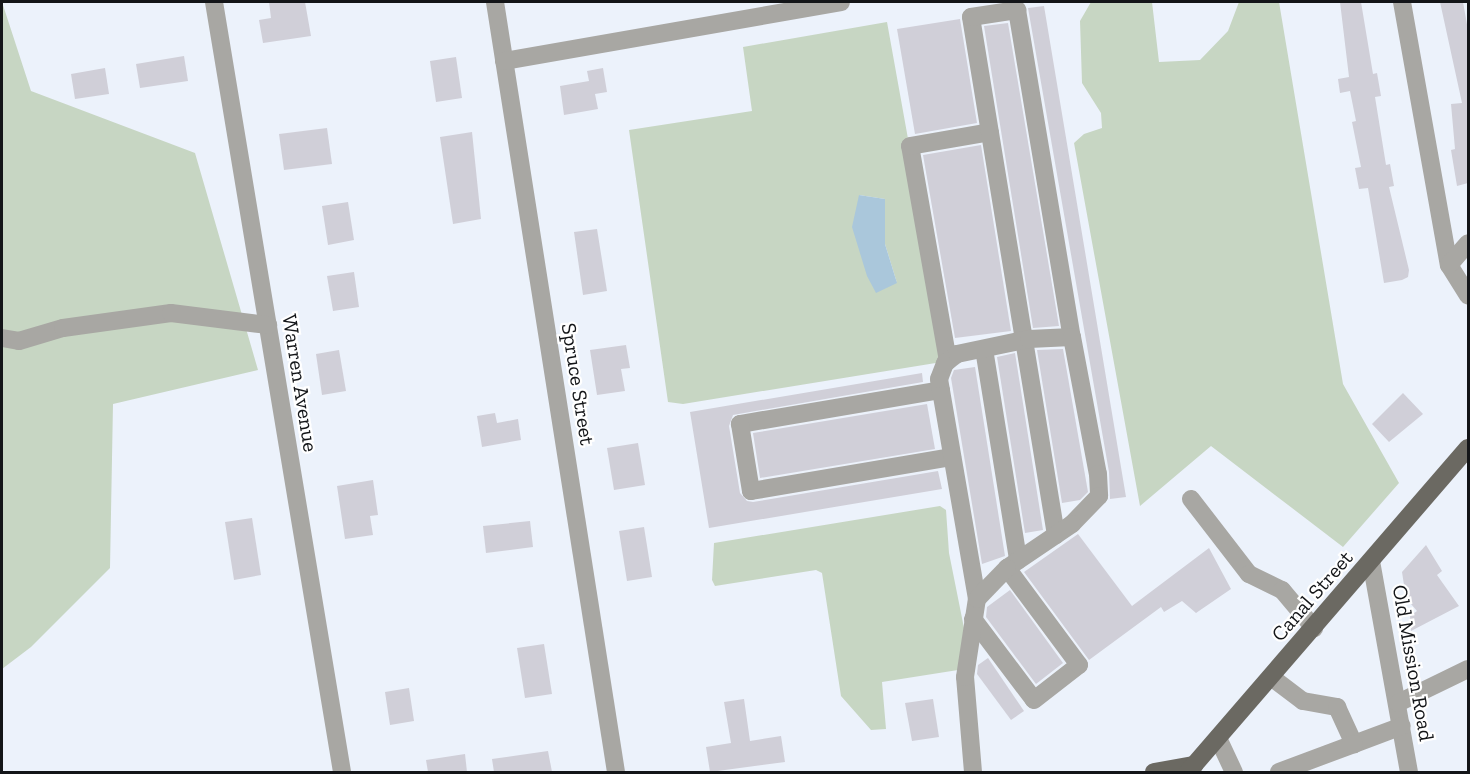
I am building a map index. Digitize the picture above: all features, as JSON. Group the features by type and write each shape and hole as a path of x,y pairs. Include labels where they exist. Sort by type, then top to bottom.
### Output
{"main road":[{"name":"Canal Street","path":"1193,770 1468,448"},
{"path":"1154,772 1193,770"}],"street":[{"name":"Warren Avenue","path":"214,2 342,772"},
{"name":"Spruce Street","path":"495,2 616,772"},
{"path":"504,61 766,7 841,2"},
{"path":"1402,2 1449,265 1468,296"},
{"path":"977,599 1012,564 1056,535 1090,509 1099,496 1098,474 1072,337 1017,10 971,17 1056,535"},
{"path":"948,361 910,146 990,132"},
{"path":"1449,265 1468,243"},
{"path":"2,338 19,341 63,328 171,313 267,325"},
{"path":"973,772 965,678 977,599 939,379 948,361 957,354 1025,340 1072,337"},
{"path":"973,619 1034,700 1079,665 1012,564 984,349"},
{"path":"941,390 740,424 751,491 952,457"},
{"path":"1191,500 1249,574 1282,590 1314,628"},
{"name":"Old Mission Road","path":"1371,561 1410,772"},
{"path":"1398,703 1468,669"},
{"path":"1271,677 1303,701 1337,707 1354,744"},
{"path":"1279,772 1402,726"},
{"path":"1218,738 1231,771"}],"green space":[{"path":"2,2 31,91 195,153 258,370 113,404 110,568 31,647 2,669"},
{"path":"1091,2 1152,2 1159,62 1200,60 1228,31 1239,2 1279,2 1343,384 1399,483 1343,547 1211,446 1140,506 1074,143 1084,134 1102,128 1101,113 1082,83 1080,21"},
{"path":"887,22 948,361 683,404 668,402 629,130 752,111 743,47","holes":["859,195 885,199 885,244 897,283"]},
{"path":"940,506 946,510 949,553 964,628 958,670 882,682 886,729 871,730 841,696 822,573 816,570 715,586 712,580 714,543"}],"water":[{"path":"859,195 885,199 885,244 897,283 876,293 867,276 852,227"}],"building":[{"path":"269,2 305,2 311,36 263,43 259,20 271,18"},
{"path":"1340,2 1361,2 1373,74 1377,73 1381,96 1375,97 1386,165 1390,164 1394,186 1389,187 1409,270 1408,277 1402,280 1384,283 1368,188 1359,189 1355,168 1361,167 1352,122 1356,121 1350,91 1340,93 1338,79 1349,77"},
{"path":"1440,2 1463,2 1468,30 1468,183 1457,186 1451,150 1455,149 1451,104 1462,103"},
{"path":"1044,6 1126,497 1110,499 1109,472 1028,8"},
{"path":"960,19 977,123 915,134 897,29"},
{"path":"1008,23 1059,326 1033,328 984,26"},
{"path":"184,56 188,81 140,88 136,64"},
{"path":"456,57 462,98 436,102 430,61"},
{"path":"105,68 109,94 75,99 71,74"},
{"path":"603,68 607,92 595,94 598,109 564,115 560,86 589,81 587,71"},
{"path":"327,128 332,164 284,170 279,134"},
{"path":"472,132 481,219 453,224 440,137"},
{"path":"981,145 1011,331 955,338 923,155"},
{"path":"348,202 354,240 328,245 322,206"},
{"path":"597,229 607,291 583,295 574,232"},
{"path":"354,272 359,307 333,311 327,276"},
{"path":"626,345 630,368 621,369 625,391 597,395 590,350"},
{"path":"1063,349 1088,492 1080,500 1062,503 1037,350"},
{"path":"339,350 346,391 322,395 316,354"},
{"path":"1015,353 1043,530 1025,533 997,357"},
{"path":"975,367 1005,556 982,564 951,378 954,370"},
{"path":"922,373 923,382 733,415 729,426 740,493 747,501 753,502 938,471 942,489 709,528 690,412"},
{"path":"1403,393 1423,414 1389,442 1372,424"},
{"path":"927,404 935,449 760,478 753,433"},
{"path":"495,413 497,423 518,419 521,440 482,447 477,416"},
{"path":"638,443 645,485 614,490 607,448"},
{"path":"373,480 378,515 370,516 373,535 345,539 337,486"},
{"path":"252,518 261,575 234,580 225,522"},
{"path":"530,521 533,547 486,553 483,526"},
{"path":"644,527 652,577 627,581 619,531"},
{"path":"1078,534 1132,606 1209,548 1231,589 1196,613 1182,601 1164,612 1161,607 1089,660 1024,572"},
{"path":"1426,545 1442,571 1437,575 1459,606 1411,631 1410,616 1417,611 1406,598 1402,572"},
{"path":"1010,590 1063,663 1036,684 986,617 987,607"},
{"path":"544,644 552,694 525,698 517,648"},
{"path":"988,658 1024,711 1011,720 977,674 978,665"},
{"path":"409,688 414,721 390,725 385,692"},
{"path":"744,699 750,741 781,736 785,762 710,772 706,747 731,743 724,702"},
{"path":"933,699 939,737 912,741 905,703"},
{"path":"548,751 552,772 494,772 492,759"},
{"path":"465,754 467,772 428,772 426,760"}]}
